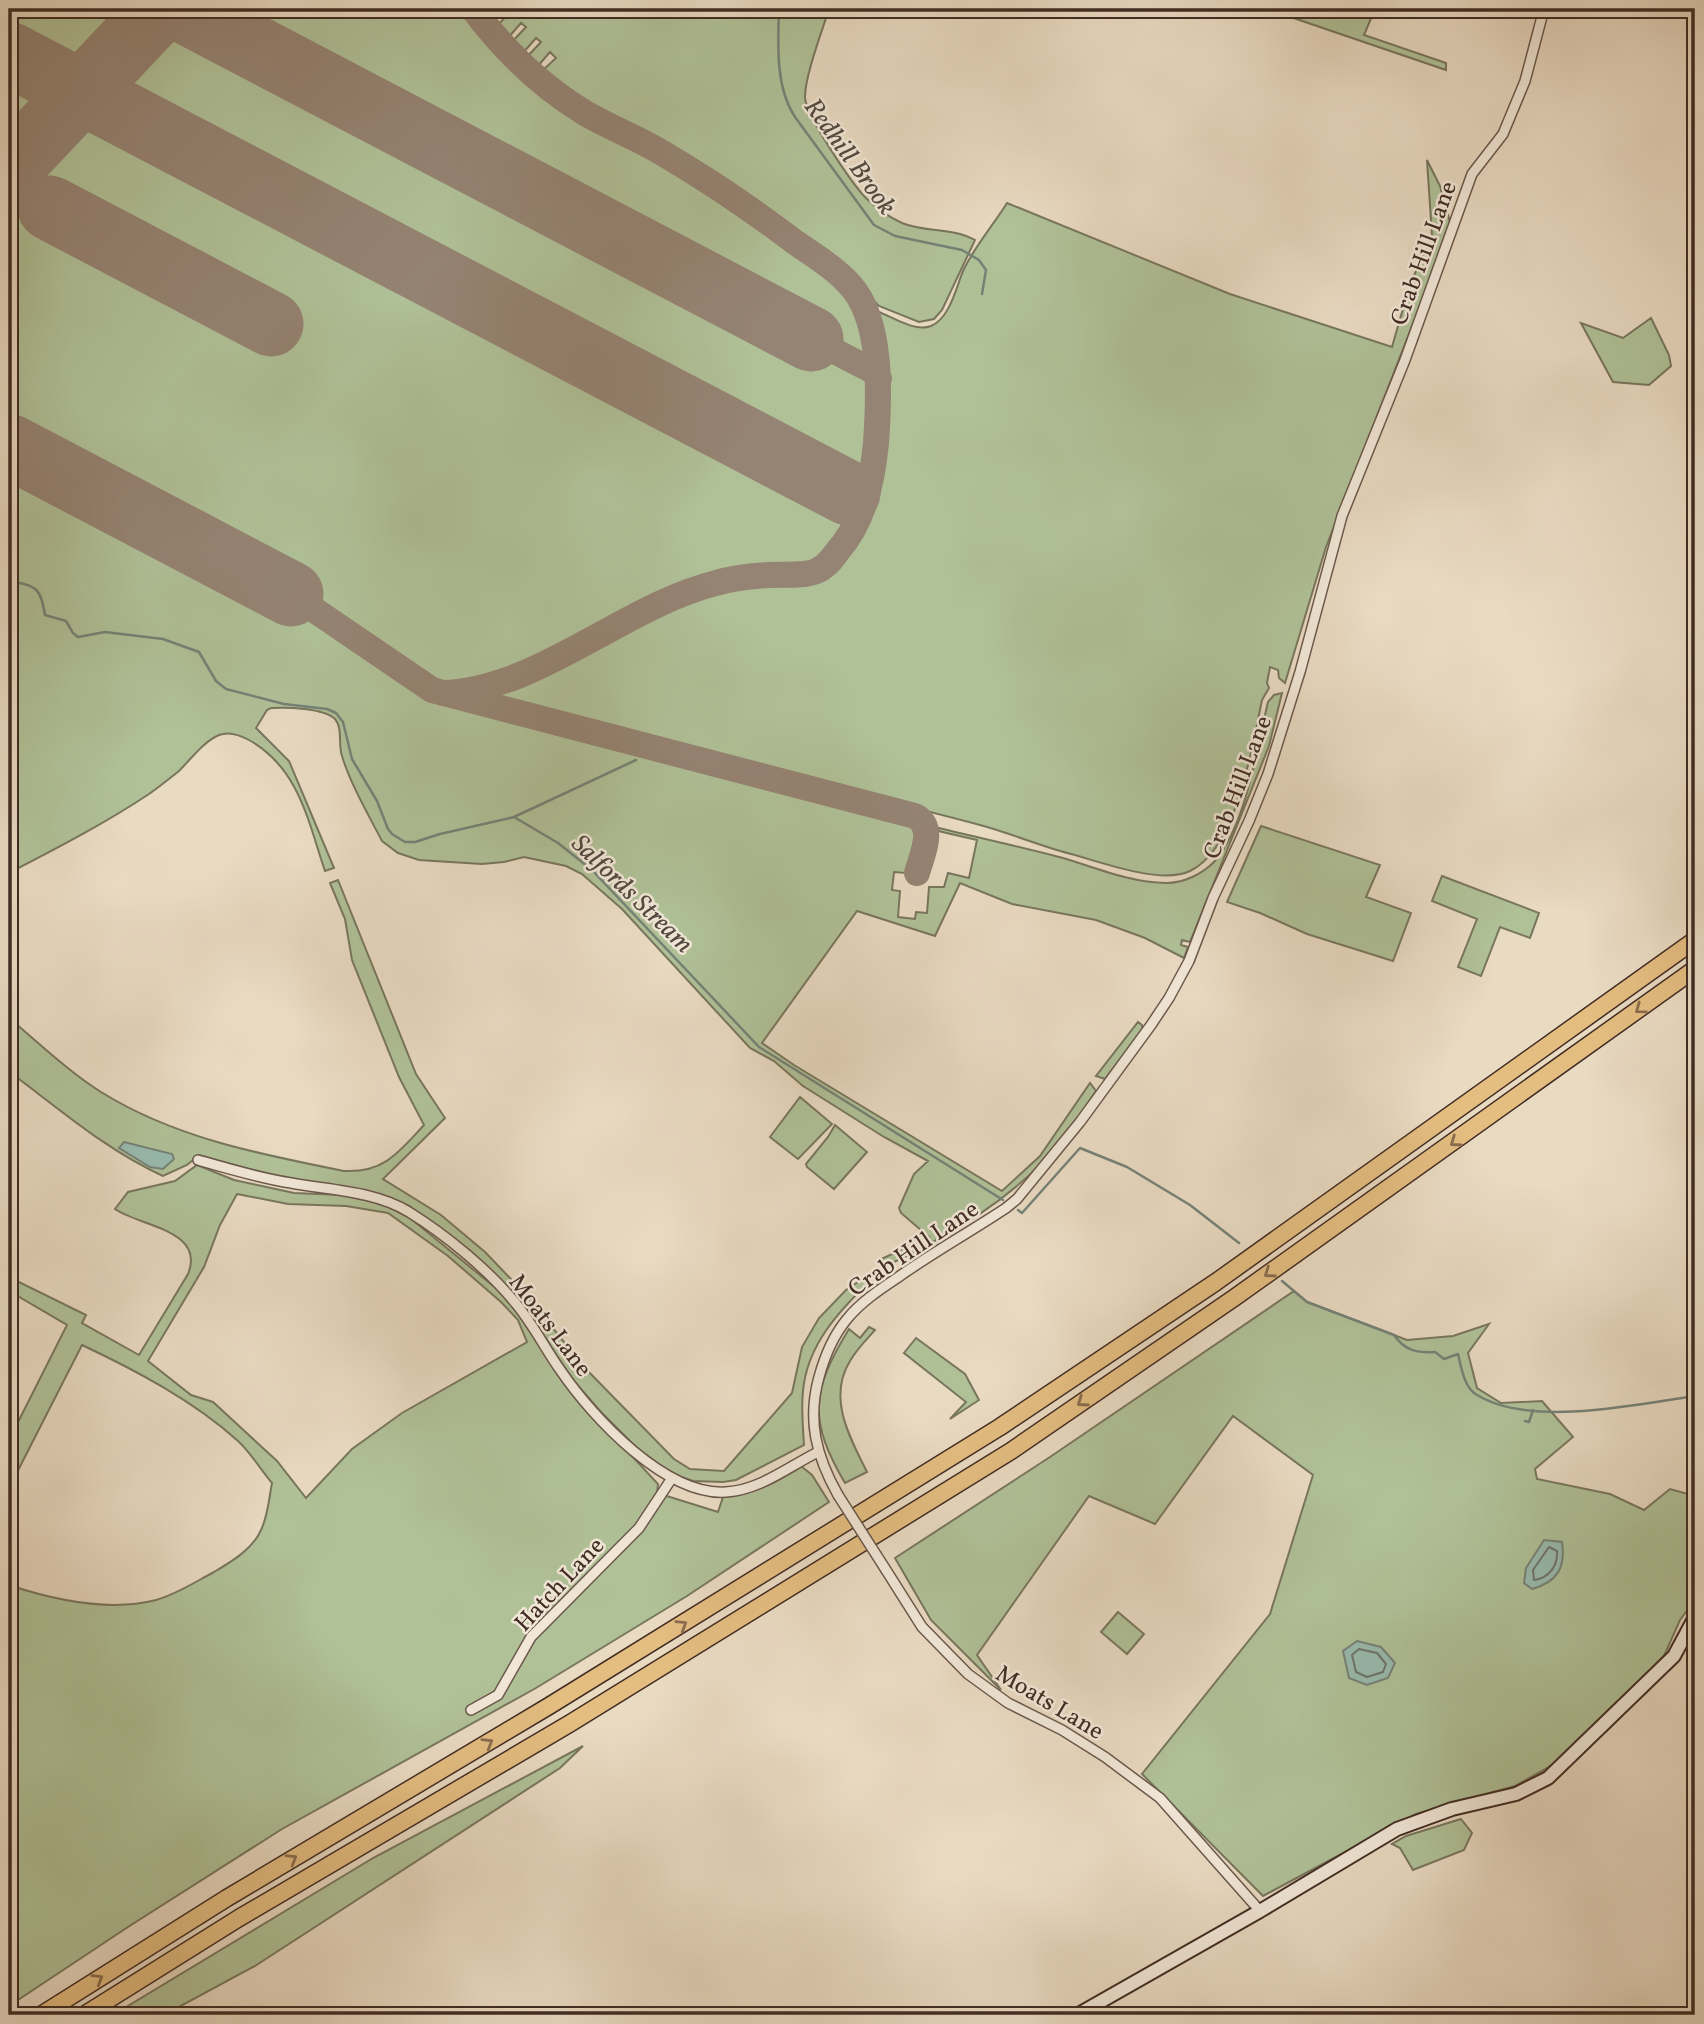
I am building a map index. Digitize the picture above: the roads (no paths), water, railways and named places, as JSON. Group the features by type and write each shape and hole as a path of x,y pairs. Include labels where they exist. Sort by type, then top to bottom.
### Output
{"highway":[{"path":"41,2015 227,1898 549,1706 1000,1427 1216,1282 1695,940"},
{"path":"84,2015 239,1918 663,1667 1011,1451 1256,1282 1695,969"}],"street":[{"name":"Crab Hill Lane","path":"824,1468 818,1452 813,1422 815,1396 829,1349 843,1324 870,1297 994,1217 1017,1199 1080,1122 1181,979 1213,898 1268,774 1300,672 1342,516 1405,360 1472,174 1503,134 1516,102 1544,9"},
{"name":"Moats Lane","path":"198,1160 257,1177 354,1193 406,1210 438,1232 496,1282 517,1305 579,1395 616,1434 653,1466 689,1487 704,1491 738,1491 772,1478 818,1452"},
{"name":"Moats Lane","path":"824,1468 838,1495 922,1627 968,1674 1008,1703 1062,1730 1105,1757 1160,1798 1260,1911"},
{"name":"Hatch Lane","path":"471,1710 498,1695 531,1637 639,1528 672,1478"},
{"path":"1077,2015 1397,1829 1452,1809 1516,1794 1548,1778 1674,1656 1695,1617"}],"water":[{"path":"124,1142 172,1154 174,1159 163,1169 150,1167 119,1148"},
{"path":"1544,1540 1562,1542 1563,1559 1554,1578 1532,1589 1524,1583 1526,1568"},
{"path":"1357,1641 1381,1647 1395,1663 1388,1678 1367,1685 1349,1678 1343,1651"}],"waterway":[{"name":"Redhill Brook","path":"779,9 778,51 781,79 795,117 874,225 895,236 962,250 979,260 986,270 982,294"},
{"name":"Salfords Stream","path":"9,581 36,590 45,615 66,621 78,637 105,632 163,639 199,652 216,681 226,689 284,704 327,709 336,713 343,722 352,759 377,801 388,829 405,842 415,842 514,817 636,760"},
{"name":"Salfords Stream","path":"514,817 558,843 592,870 759,1047 1003,1200"},
{"name":"Redhill Brook","path":"617,894 626,884"},
{"name":"Salfords Stream","path":"1018,1210 1022,1213 1080,1148 1127,1167 1190,1205 1239,1243"},
{"name":"Salfords Stream","path":"1282,1281 1307,1302 1394,1335 1412,1350 1435,1352 1444,1359 1458,1354 1463,1375 1471,1390 1496,1404 1523,1410 1582,1411 1695,1396"},
{"path":"1525,1421 1529,1422 1533,1410"}]}
